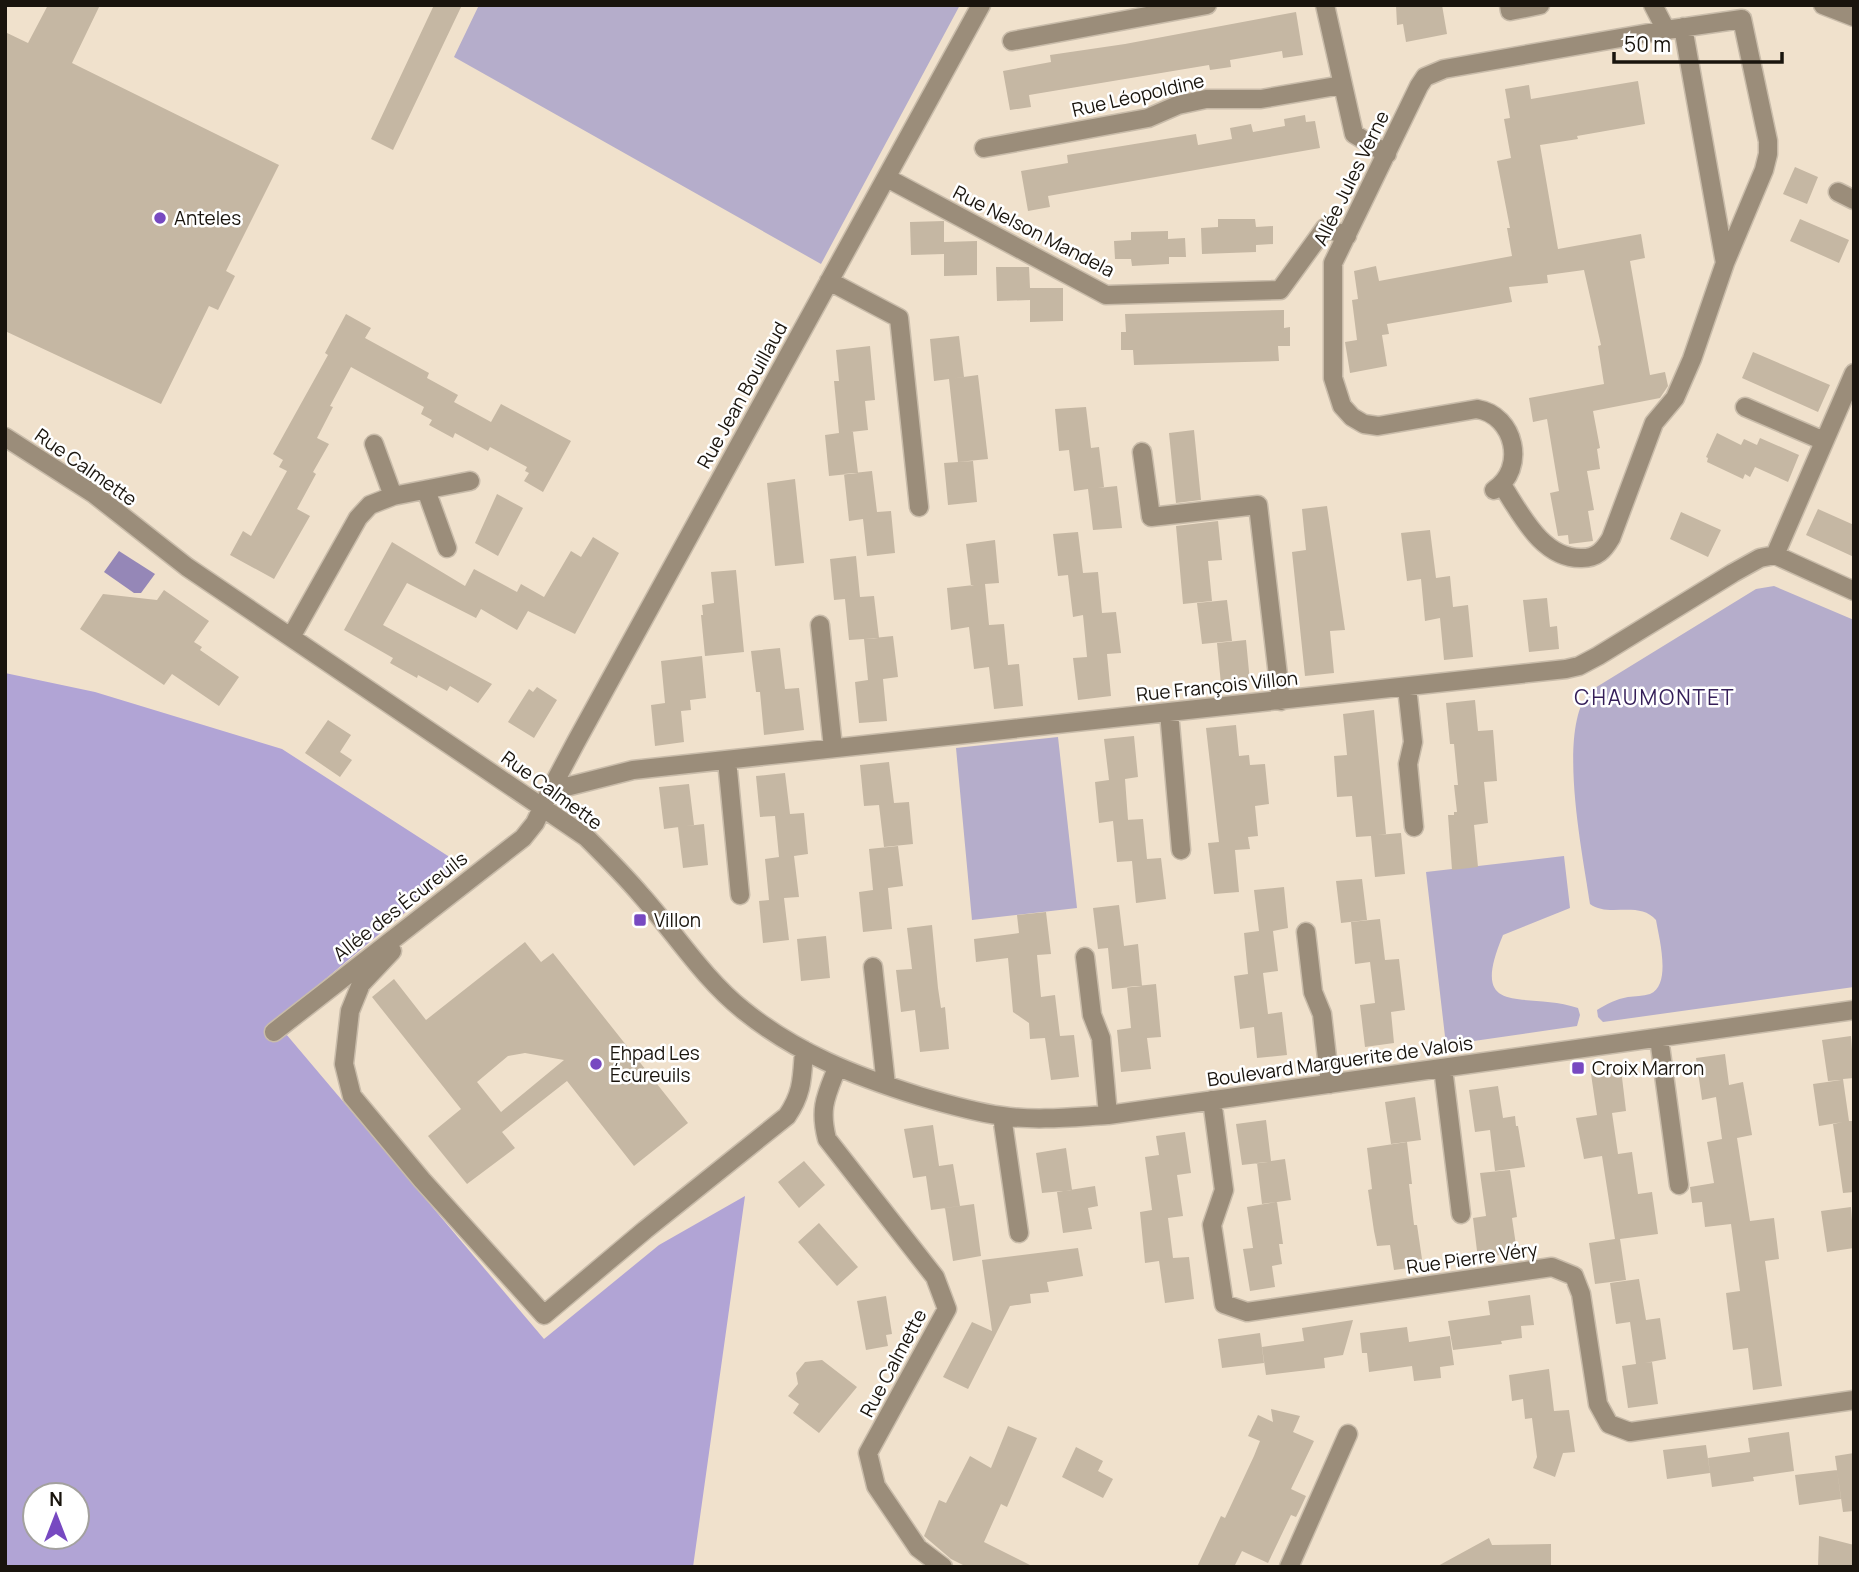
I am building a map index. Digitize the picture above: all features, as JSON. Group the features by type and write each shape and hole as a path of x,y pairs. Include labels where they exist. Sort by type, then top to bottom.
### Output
{"street":[{"name":"Rue Jean Bouillaud","path":"547,799 981,5"},
{"path":"1012,41 1207,5"},
{"path":"1325,5 1354,134 1387,154"},
{"path":"1509,5 1510,11 1540,5"},
{"path":"1653,5 1674,29"},
{"path":"1823,5 1854,17"},
{"path":"1725,263 1764,170 1768,153 1745,12"},
{"name":"Allée Jules Verne","path":"1674,29 1725,263 1692,359 1675,398 1654,423 1611,538 1604,549 1594,556 1586,558 1558,555 1546,545 1498,488 1511,472 1512,451 1508,430 1502,420 1490,411 1477,409 1452,412 1378,426 1364,425 1342,406 1334,378 1334,263 1419,86 1425,77 1433,72 1674,29 1745,12"},
{"name":"Rue Léopoldine","path":"984,148 1148,118 1178,105 1206,99 1261,99 1342,85"},
{"name":"Rue Nelson Mandela","path":"887,178 1106,295 1280,290 1325,228 1347,236"},
{"path":"829,281 899,318 919,507"},
{"path":"1854,373 1775,555 1854,592"},
{"path":"1745,407 1825,441"},
{"name":"Rue Calmette","path":"5,438 94,494 187,568 547,799 641,894 712,980 743,1010 837,1068 825,1101 822,1119 827,1139 935,1277 947,1308 869,1453 876,1486 918,1548 943,1567"},
{"path":"374,444 393,496"},
{"path":"1142,452 1151,517 1258,505 1281,701"},
{"path":"291,637 358,519 370,505 393,496 470,481"},
{"path":"426,490 447,548"},
{"name":"Rue François Villon","path":"547,799 633,770 1281,701 1579,666 1733,573 1760,558 1775,555"},
{"path":"820,625 833,748"},
{"path":"1408,687 1413,742 1408,764 1414,827"},
{"path":"1170,712 1181,850"},
{"path":"727,760 740,895"},
{"name":"Allée des Écureuils","path":"274,1032 523,838 536,824 547,799"},
{"path":"429,910 361,984 350,1011 344,1064 352,1096 422,1180 544,1315 787,1116 798,1100 801,1089 804,1050"},
{"path":"1306,932 1313,992 1322,1014 1330,1084"},
{"path":"1086,957 1091,1015 1101,1038 1108,1115"},
{"path":"873,967 886,1086"},
{"name":"Boulevard Marguerite de Valois","path":"837,1068 886,1086 1002,1116 1108,1115 1854,1010"},
{"path":"1659,1038 1679,1185"},
{"path":"1443,1068 1461,1214"},
{"name":"Rue Pierre Véry","path":"1212,1100 1224,1189 1212,1225 1224,1304 1247,1312 1552,1267 1574,1276 1581,1294 1598,1404 1608,1424 1630,1432 1854,1399"},
{"path":"1002,1116 1019,1233"},
{"path":"1289,1567 1348,1434"}],"shaded area":[{"path":"479,5 960,5 821,264 454,57"},
{"path":"119,551 155,574 141,593 134,593 104,572"},
{"path":"1774,586 1854,620 1854,987 1603,1022 1598,1017 1597,1010 1616,1000 1650,994 1657,989 1661,981 1662,960 1656,920 1649,914 1632,910 1606,910 1590,904 1578,825 1573,762 1580,709 1590,691 1756,589"},
{"path":"5,673 95,692 282,749 462,865 275,1021 544,1339 659,1245 745,1196 693,1567 5,1567"},
{"path":"1058,737 1077,908 972,920 956,748"},
{"path":"1564,856 1570,908 1503,935 1494,962 1492,980 1497,991 1507,997 1578,1008 1580,1015 1577,1026 1446,1045 1426,872"}],"building":[{"name":"Anteles","path":"48,5 100,5 72,63 279,165 226,271 235,276 218,310 209,306 161,404 5,331 5,32 28,43"},
{"path":"434,5 462,5 393,150 371,139"},
{"path":"1396,5 1442,5 1447,34 1406,42 1403,24 1397,25"},
{"path":"1296,12 1303,55 1283,58 1282,51 1230,60 1231,67 1210,70 1209,65 1029,95 1031,107 1010,110 1003,71 1051,62 1050,55"},
{"path":"1638,81 1645,124 1540,145 1558,249 1641,234 1645,258 1630,261 1650,375 1665,372 1668,386 1660,398 1593,411 1600,448 1597,449 1600,469 1587,471 1594,510 1588,511 1593,541 1569,544 1568,535 1558,536 1550,493 1559,491 1547,419 1533,422 1529,398 1604,384 1598,346 1601,345 1584,270 1547,275 1548,283 1509,287 1512,302 1387,324 1389,334 1382,335 1387,366 1350,373 1345,342 1357,340 1352,300 1358,299 1354,271 1376,266 1379,281 1512,256 1507,228 1510,228 1497,161 1511,158 1504,119 1510,118 1505,89 1529,85 1531,99"},
{"path":"1305,115 1306,122 1315,121 1320,148 1048,196 1050,207 1028,211 1021,171 1068,163 1067,155 1196,134 1198,145 1232,139 1230,128 1251,124 1253,132 1285,126 1284,119"},
{"path":"1795,167 1818,177 1807,204 1783,194"},
{"path":"1218,219 1255,219 1256,227 1273,226 1273,244 1256,245 1256,252 1202,254 1201,228 1218,227"},
{"path":"1800,219 1849,240 1839,263 1790,241"},
{"path":"944,221 944,242 977,241 977,275 944,276 944,254 911,255 910,222"},
{"path":"1168,231 1168,239 1185,238 1186,257 1169,257 1169,264 1132,266 1131,259 1115,259 1114,241 1131,240 1131,232"},
{"path":"996,267 1029,267 1030,288 1063,288 1063,321 1030,322 1030,300 997,301"},
{"path":"1284,310 1284,328 1290,327 1290,346 1278,346 1279,361 1134,365 1133,350 1121,350 1121,332 1126,332 1125,314"},
{"path":"346,314 371,328 365,338 429,373 427,378 458,395 454,402 491,422 501,404 571,441 543,492 524,481 529,473 525,471 527,467 490,447 488,451 455,433 453,438 429,425 432,420 421,414 424,407 351,367 317,438 329,444 297,509 310,516 274,579 230,555 243,531 251,536 287,471 279,467 283,460 273,454 328,355 325,353"},
{"path":"959,336 964,377 934,381 930,339"},
{"path":"870,346 875,400 865,401 868,430 851,432 858,473 829,476 825,435 839,433 834,381 839,381 836,350"},
{"path":"1753,352 1830,385 1818,412 1742,378"},
{"path":"978,375 988,459 958,462 949,379"},
{"path":"1086,407 1091,448 1099,447 1104,487 1098,488 1117,486 1122,528 1093,530 1088,489 1074,491 1069,450 1059,451 1055,409"},
{"path":"1194,430 1201,500 1176,503 1169,433"},
{"path":"1717,433 1741,445 1744,439 1757,445 1760,438 1799,455 1788,482 1755,467 1750,477 1745,474 1743,479 1707,462 1706,457"},
{"path":"973,461 977,502 948,505 944,463"},
{"path":"872,471 877,512 891,511 895,553 867,556 863,519 849,521 844,474"},
{"path":"795,479 804,563 775,566 767,483"},
{"path":"497,494 523,508 498,556 475,543"},
{"path":"1327,506 1345,630 1330,631 1334,673 1305,676 1292,552 1306,550 1302,509"},
{"path":"1818,509 1854,525 1854,557 1806,535"},
{"path":"1681,512 1721,530 1708,557 1670,539"},
{"path":"1218,521 1222,560 1208,561 1212,601 1183,604 1176,526"},
{"path":"1430,530 1436,578 1450,576 1453,607 1468,605 1473,657 1444,660 1440,618 1425,621 1421,579 1407,581 1401,533"},
{"path":"1078,532 1083,573 1098,572 1102,613 1116,612 1121,653 1107,654 1111,696 1078,700 1073,658 1087,657 1083,615 1073,617 1068,575 1058,576 1053,534"},
{"path":"593,537 619,553 575,634 528,611 517,630 481,609 476,618 407,583 383,625 492,684 478,703 450,686 447,691 418,675 417,678 390,663 393,658 344,630 392,542 465,586 474,569 517,592 521,584 544,597 571,551 581,557"},
{"path":"995,540 999,583 985,584 989,625 1004,624 1008,665 1019,664 1023,706 994,709 989,667 974,669 969,627 951,630 947,588 971,585 966,544"},
{"path":"856,556 860,597 874,596 879,638 849,640 845,599 834,600 830,559"},
{"path":"736,570 744,652 705,656 701,615 702,605 714,603 711,572"},
{"path":"164,590 209,621 194,642 202,647 200,650 239,677 219,706 172,674 164,685 80,629 103,594 157,600"},
{"path":"1547,598 1550,627 1557,626 1559,649 1529,652 1523,600"},
{"path":"1227,600 1232,641 1202,644 1197,603"},
{"path":"893,636 898,677 883,679 887,721 859,723 855,682 868,680 864,639"},
{"path":"1246,640 1250,682 1221,684 1217,643"},
{"path":"780,648 785,689 799,688 804,730 764,735 760,692 756,692 751,651"},
{"path":"702,656 706,698 690,700 691,710 681,711 684,742 655,746 651,705 665,703 661,661"},
{"path":"537,687 557,700 534,738 508,722 529,689 533,692"},
{"path":"1475,700 1478,731 1493,730 1497,781 1484,782 1488,823 1474,825 1478,867 1452,870 1448,815 1457,812 1454,785 1458,785 1446,703"},
{"path":"1374,710 1386,834 1378,835 1401,833 1405,874 1375,877 1371,836 1356,837 1352,796 1337,797 1334,756 1347,755 1343,714"},
{"path":"328,720 351,735 340,752 352,760 340,777 305,753"},
{"path":"1236,725 1239,756 1249,755 1250,765 1265,764 1269,804 1255,806 1258,836 1248,837 1250,849 1235,850 1239,892 1214,894 1208,843 1219,842 1206,728"},
{"path":"1134,736 1138,777 1125,779 1128,820 1143,819 1147,859 1161,858 1166,899 1136,903 1132,861 1117,862 1113,821 1099,823 1095,782 1109,780 1104,739"},
{"path":"889,762 894,803 909,802 913,844 884,847 879,805 864,806 860,765"},
{"path":"785,773 790,814 804,813 808,854 794,856 799,897 784,898 789,940 763,943 759,901 769,900 765,859 779,857 775,816 760,817 756,776"},
{"path":"689,784 694,825 664,829 659,787"},
{"path":"704,824 708,865 683,868 678,827"},
{"path":"898,846 903,886 888,888 892,929 863,932 859,892 873,890 869,849"},
{"path":"1362,879 1367,920 1341,923 1336,881"},
{"path":"1284,887 1288,928 1273,931 1278,971 1263,973 1268,1014 1282,1012 1287,1055 1257,1058 1254,1027 1240,1029 1234,976 1248,974 1244,933 1259,931 1254,890"},
{"path":"1119,905 1124,946 1138,944 1142,986 1112,989 1108,948 1098,949 1093,908"},
{"path":"1046,912 1051,954 1037,955 1041,997 1055,995 1060,1036 1074,1035 1079,1077 1051,1080 1045,1038 1030,1039 1029,1023 1013,1012 1008,958 976,962 974,939 1019,933 1017,915"},
{"path":"1380,919 1385,960 1399,959 1405,1010 1391,1012 1394,1043 1365,1047 1360,1005 1375,1003 1370,962 1355,964 1351,922"},
{"path":"932,925 938,988 941,1008 945,1007 949,1049 920,1052 915,1010 901,1012 896,970 912,969 907,928"},
{"path":"826,936 830,978 801,981 797,939"},
{"name":"Ehpad Les Écureuils","path":"525,942 541,962 553,953 688,1123 634,1166 567,1081 502,1132 515,1148 467,1184 428,1136 461,1109 372,997 394,979 426,1020","holes":["525,1053 564,1060 501,1112 477,1082 508,1056"]},
{"path":"1156,984 1161,1037 1147,1038 1151,1069 1121,1072 1117,1030 1131,1028 1127,987"},
{"path":"1851,1036 1854,1078 1843,1079 1849,1121 1854,1121 1854,1192 1843,1193 1833,1124 1843,1122 1819,1126 1813,1084 1841,1080 1828,1081 1822,1040"},
{"path":"1725,1054 1729,1085 1743,1082 1752,1135 1737,1138 1750,1221 1774,1218 1779,1259 1765,1261 1782,1386 1753,1390 1748,1348 1733,1350 1726,1293 1740,1291 1731,1224 1705,1227 1702,1202 1692,1203 1690,1187 1714,1183 1707,1142 1722,1139 1716,1097 1702,1100 1696,1058"},
{"path":"1621,1069 1626,1111 1612,1113 1618,1154 1632,1152 1638,1194 1652,1192 1658,1234 1620,1239 1626,1280 1595,1284 1589,1243 1615,1239 1602,1156 1584,1159 1576,1118 1597,1115 1591,1074"},
{"path":"1498,1086 1503,1118 1515,1116 1525,1167 1495,1171 1490,1130 1475,1132 1469,1090"},
{"path":"1415,1097 1421,1140 1391,1144 1385,1102"},
{"path":"1266,1120 1271,1161 1285,1159 1291,1200 1262,1204 1257,1163 1242,1165 1236,1124"},
{"path":"933,1125 939,1166 953,1164 960,1206 931,1210 926,1176 913,1178 904,1129"},
{"path":"1185,1132 1191,1173 1177,1175 1183,1216 1168,1218 1173,1258 1189,1257 1194,1299 1165,1303 1159,1261 1145,1263 1140,1212 1152,1210 1145,1157 1159,1155 1156,1136"},
{"path":"1407,1142 1414,1225 1417,1225 1423,1266 1394,1270 1390,1245 1377,1246 1368,1190 1372,1189 1367,1148"},
{"path":"1066,1148 1072,1190 1042,1193 1036,1153"},
{"path":"804,1161 825,1185 799,1208 778,1182"},
{"path":"1510,1170 1517,1217 1512,1218 1517,1252 1478,1259 1473,1218 1486,1216 1480,1173"},
{"path":"1095,1186 1098,1206 1088,1208 1092,1229 1063,1233 1057,1192"},
{"path":"1277,1202 1283,1244 1279,1244 1282,1264 1272,1266 1275,1287 1250,1291 1243,1249 1253,1248 1247,1207"},
{"path":"974,1204 981,1256 953,1261 945,1208"},
{"path":"1851,1207 1854,1248 1827,1252 1821,1211"},
{"path":"819,1223 858,1267 837,1286 798,1242"},
{"path":"1078,1248 1083,1276 1047,1282 1049,1292 1030,1294 1031,1303 1010,1306 968,1389 943,1377 972,1322 992,1331 982,1260"},
{"path":"1639,1279 1646,1320 1660,1318 1666,1359 1645,1363 1652,1362 1658,1404 1628,1408 1622,1366 1636,1364 1630,1322 1616,1324 1610,1283"},
{"path":"1530,1295 1534,1325 1521,1326 1522,1338 1501,1341 1502,1344 1453,1350 1448,1321 1490,1315 1488,1301"},
{"path":"886,1296 892,1334 886,1335 888,1346 866,1350 857,1301"},
{"path":"1353,1320 1343,1355 1324,1358 1325,1368 1266,1375 1262,1347 1304,1341 1302,1328"},
{"path":"1407,1327 1409,1342 1450,1336 1454,1365 1440,1367 1441,1378 1414,1381 1412,1366 1369,1372 1367,1353 1362,1353 1360,1333"},
{"path":"1260,1333 1264,1363 1222,1368 1218,1339"},
{"path":"822,1360 857,1387 819,1433 793,1413 799,1404 788,1396 798,1384 796,1373 805,1362"},
{"path":"1549,1369 1554,1411 1569,1410 1575,1452 1563,1453 1555,1477 1533,1468 1537,1457 1532,1418 1525,1419 1523,1399 1512,1401 1509,1375"},
{"path":"1271,1409 1300,1416 1293,1432 1314,1441 1291,1489 1306,1496 1301,1507 1296,1517 1291,1515 1268,1563 1242,1551 1234,1567 1197,1567 1221,1516 1225,1518 1260,1441 1248,1436 1258,1415 1273,1422"},
{"path":"1008,1426 1037,1438 1007,1507 1001,1504 984,1542 1034,1567 967,1567 951,1559 924,1536 939,1500 946,1503 970,1456 991,1468"},
{"path":"1789,1432 1794,1471 1753,1477 1754,1481 1712,1487 1708,1458 1750,1452 1748,1438"},
{"path":"1706,1445 1710,1473 1667,1479 1663,1450"},
{"path":"1076,1447 1103,1461 1098,1471 1113,1479 1103,1498 1062,1477"},
{"path":"1854,1453 1854,1511 1843,1512 1835,1456"},
{"path":"1837,1470 1841,1499 1799,1505 1795,1475"},
{"path":"1819,1536 1854,1545 1854,1567 1818,1567"},
{"path":"1489,1538 1492,1545 1551,1544 1551,1567 1436,1567"}],"place":[{"name":"Anteles","path":"160,218"},
{"name":"Villon","path":"640,920"},
{"name":"Ehpad Les Écureuils","path":"596,1064"},
{"name":"Croix Marron","path":"1578,1068"}],"district":[{"name":"CHAUMONTET","path":"1655,697"}]}
